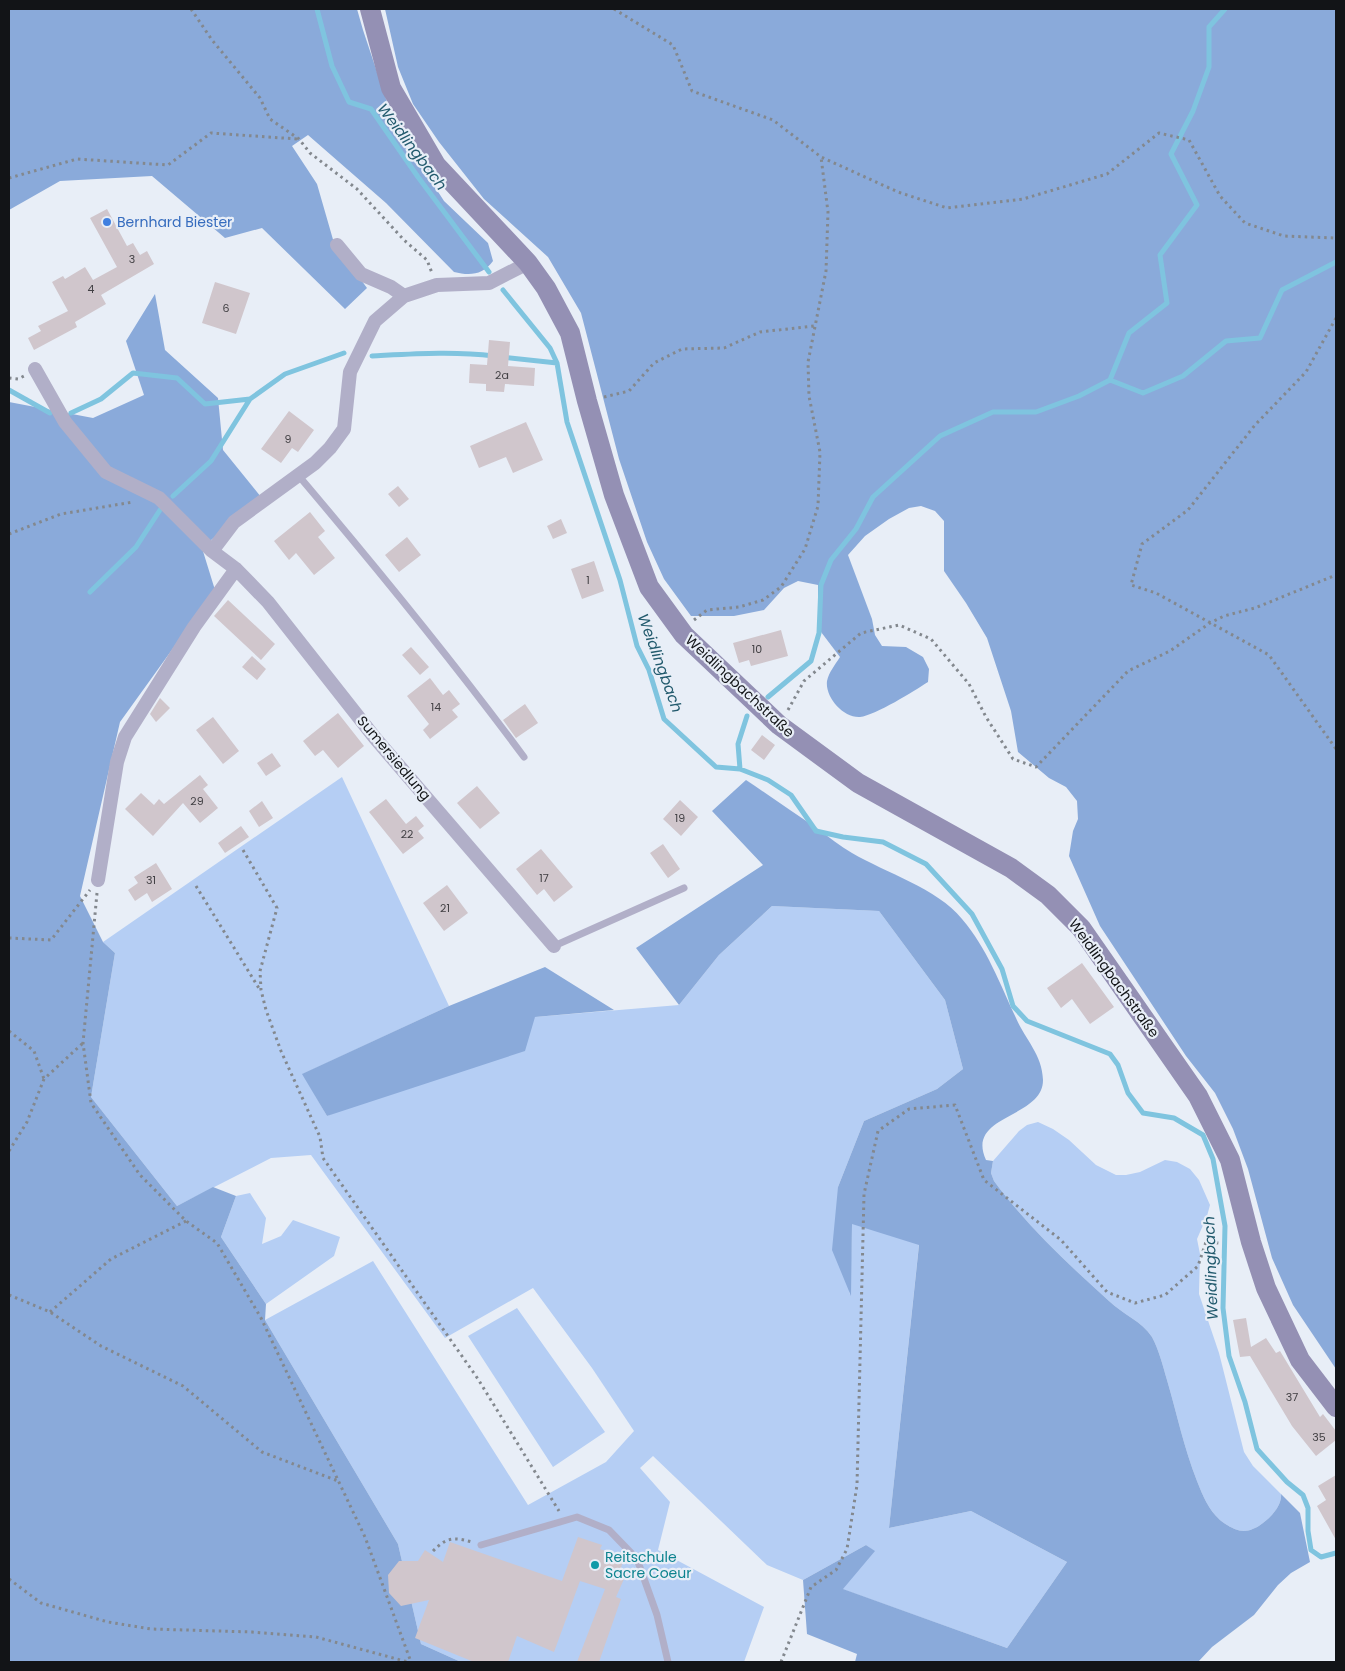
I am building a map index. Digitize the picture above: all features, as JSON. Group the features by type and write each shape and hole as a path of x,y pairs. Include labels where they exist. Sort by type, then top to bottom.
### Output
{"main road":[{"name":"Weidlingbachstraße","path":"370,9 391,88 436,165 528,263 546,288 570,333 614,495 649,587 684,635 779,725 858,783 1011,868 1048,895 1081,928 1198,1096 1230,1160 1251,1242 1266,1288 1300,1360 1336,1407"}],"street":[{"path":"337,245 361,274 391,287 404,296"},
{"path":"212,551 234,522 315,463 330,448 344,428 350,372 375,321 404,296 437,286 489,283 528,263"},
{"name":"Sumersiedlung","path":"35,369 65,422 106,472 159,498 212,551 236,569 268,602 375,738 554,946"},
{"path":"98,880 117,762 125,738 194,627 236,569"}],"lane":[{"path":"298,475 377,568 484,703 524,757"},
{"path":"554,946 684,888"},
{"path":"481,1545 577,1517 609,1530 637,1559 657,1615 668,1662"}],"path":[{"path":"191,9 212,40 260,98 270,119 299,139 310,153 357,189 404,240 428,260 437,286"},
{"path":"614,9 673,45 692,91 773,120 821,158 898,192 947,208 1023,199 1108,174 1159,133 1189,140 1220,196 1245,223 1284,236 1336,238"},
{"path":"9,178 77,159 168,165 211,133 299,139"},
{"path":"684,635 692,620 707,610 740,607 763,600 781,587 805,548 818,506 820,452 809,396 808,362 826,271 828,212 821,158"},
{"path":"1336,318 1306,372 1255,425 1188,510 1142,544 1131,585 1156,593 1269,654 1336,749"},
{"path":"587,401 628,391 654,364 682,349 724,348 760,332 814,326"},
{"path":"9,534 61,514 159,498"},
{"path":"779,725 804,681 861,633 899,625 931,640 969,684 986,717 1012,759 1036,767 1128,671 1170,651 1210,623 1224,616 1255,608 1336,575"},
{"path":"243,850 277,908 260,971 261,990 281,1051 320,1137 323,1158 478,1379 565,1520"},
{"path":"9,938 51,940 98,880"},
{"path":"98,880 83,1043 91,1103 140,1175 186,1221 217,1243 261,1318 365,1538 409,1662"},
{"path":"196,886 261,990"},
{"path":"9,1031 34,1051 44,1079"},
{"path":"9,1151 27,1122 44,1079 83,1043"},
{"path":"781,1662 811,1587 836,1570 847,1549 857,1485 864,1194 878,1131 909,1109 955,1105 984,1180 1061,1240 1106,1292 1135,1303 1165,1295 1198,1266 1206,1242 1220,1242"},
{"path":"50,1312 111,1259 186,1221"},
{"path":"9,1295 50,1312 101,1346 183,1386 262,1452 338,1481"},
{"path":"433,1552 442,1541 458,1538 481,1545"},
{"path":"9,1579 41,1603 108,1622 152,1629 252,1632 316,1637 409,1662"}],"shaded area":[{"path":"9,9 357,9 391,114 444,201 488,243 493,261 480,272 465,274 454,272 386,203 308,135 292,146 317,184 334,243 367,288 345,309 262,228 225,238 152,176 60,181 9,210"},
{"path":"385,9 1336,9 1336,1369 1293,1305 1272,1258 1248,1169 1233,1129 1215,1093 1186,1056 1100,926 1069,856 1073,831 1078,819 1077,801 1066,787 1049,778 1018,752 1011,711 987,638 944,571 944,521 935,511 921,506 909,508 865,536 848,555 872,619 875,635 882,646 906,647 923,657 929,669 928,682 875,712 860,717 847,714 836,705 829,694 827,681 840,657 818,628 818,585 798,581 784,588 764,610 734,616 691,616 664,579 647,542 619,459 581,313 548,257 484,199 439,142 413,104 398,67"},
{"path":"155,294 165,350 218,398 223,450 261,497 202,548 215,590 120,722 80,896 103,942 115,953 91,1097 177,1206 213,1187 236,1196 221,1237 266,1304 265,1320 398,1544 421,1644 461,1662 9,1662 9,402 93,418 144,395 126,341"},
{"path":"342,777 449,1006 303,1074 327,1116 535,1017 679,1005 719,955 772,906 879,911 945,1000 963,1069 937,1089 864,1121 838,1187 850,1295 852,1223 919,1244 889,1528 971,1511 1067,1562 1007,1648 842,1589 874,1551 866,1545 803,1580 767,1565 653,1456 640,1468 670,1502 658,1550 764,1607 744,1662 461,1662 421,1644 398,1544 265,1320 373,1261 528,1505 606,1462 634,1431 592,1368 533,1288 445,1338 311,1155 271,1158 177,1206 91,1097 115,953 103,942"},
{"path":"746,780 848,850 939,898 971,930 986,954 1020,1026 1037,1055 1043,1080 1040,1093 1031,1102 995,1125 986,1134 982,1145 986,1160 993,1161 991,1173 994,1181 1020,1214 1063,1259 1114,1306 1143,1326 1152,1337 1157,1347 1192,1469 1209,1507 1216,1516 1234,1529 1241,1531 1250,1530 1269,1518 1281,1500 1281,1494 1300,1513 1310,1562 1291,1573 1278,1585 1254,1615 1212,1647 1198,1662 855,1662 857,1654 807,1634 803,1580 866,1545 875,1551 843,1589 1007,1648 1067,1562 971,1511 889,1528 919,1245 852,1224 851,1296 832,1250 838,1187 864,1121 937,1089 963,1069 945,1000 879,911 772,906 719,955 679,1005 636,948 763,865 712,811"},
{"path":"545,967 614,1010 535,1017 525,1051 327,1116 302,1074 449,1006"},
{"path":"1038,1122 1069,1140 1096,1165 1116,1175 1140,1172 1165,1160 1177,1162 1190,1169 1199,1180 1210,1205 1197,1239 1200,1254 1199,1294 1219,1353 1244,1452 1253,1466 1281,1494 1281,1500 1274,1512 1256,1527 1244,1531 1231,1527 1216,1516 1206,1502 1188,1456 1159,1353 1148,1331 1114,1306 1063,1259 1020,1214 994,1181 991,1173 993,1161 1019,1131 1027,1125"},
{"path":"250,1193 266,1218 262,1244 281,1236 293,1220 340,1237 334,1256 266,1304 221,1237 236,1196"},
{"path":"517,1308 605,1432 553,1467 468,1336"}],"building":[{"path":"107,209 127,246 133,243 140,255 147,251 154,264 101,295 106,304 75,322 77,327 34,350 28,338 41,331 38,326 68,311 52,282 63,276 65,279 85,267 93,280 117,267 90,218"},
{"path":"215,282 250,293 236,334 202,323"},
{"path":"489,340 510,342 508,366 535,368 534,386 505,384 504,392 486,391 486,384 469,383 470,364 487,365"},
{"path":"289,411 314,430 298,452 292,448 281,463 261,449"},
{"path":"526,422 543,460 513,473 506,457 479,468 470,446"},
{"path":"398,486 409,499 399,507 388,494"},
{"path":"310,512 325,531 318,537 335,558 314,575 296,553 289,560 274,541"},
{"path":"561,519 567,533 553,539 547,526"},
{"path":"407,537 421,555 399,572 385,555"},
{"path":"594,561 604,591 582,599 571,569"},
{"path":"228,600 275,644 261,660 214,616"},
{"path":"781,630 788,656 751,666 749,660 739,663 733,643"},
{"path":"411,647 429,667 420,675 402,655"},
{"path":"252,656 266,669 257,680 242,667"},
{"path":"430,678 443,695 449,690 460,704 452,710 458,717 430,739 423,730 429,724 407,696"},
{"path":"160,698 170,708 156,722 150,714"},
{"path":"525,704 538,723 516,738 503,720"},
{"path":"338,713 364,746 338,768 323,750 315,756 303,741"},
{"path":"213,717 239,751 223,764 196,730"},
{"path":"762,735 775,745 764,760 751,750"},
{"path":"272,753 281,766 266,776 257,763"},
{"path":"200,775 208,785 203,789 218,808 200,823 183,803 153,836 125,809 141,793 154,805 159,799 164,804"},
{"path":"477,786 500,813 480,829 457,803"},
{"path":"386,799 406,824 416,816 424,826 418,831 424,838 403,854 369,812"},
{"path":"680,800 698,817 681,836 663,819"},
{"path":"262,801 273,818 259,827 249,811"},
{"path":"241,826 249,837 225,853 218,843"},
{"path":"663,844 680,869 668,878 650,853"},
{"path":"541,849 573,887 554,902 544,889 537,895 516,869"},
{"path":"156,863 172,889 152,902 147,893 135,901 128,890 138,883 134,877"},
{"path":"447,885 468,913 444,931 423,903"},
{"path":"1082,963 1114,1007 1090,1024 1072,999 1061,1008 1047,988"},
{"path":"1246,1318 1251,1347 1266,1338 1276,1353 1280,1351 1320,1417 1323,1414 1336,1431 1336,1440 1316,1456 1292,1426 1250,1356 1240,1357 1233,1320"},
{"path":"1336,1475 1336,1540 1317,1506 1326,1500 1318,1486"},
{"path":"578,1537 602,1545 600,1549 624,1558 618,1577 624,1579 616,1597 621,1599 599,1662 577,1662 605,1589 580,1581 554,1652 517,1636 508,1662 474,1662 415,1638 429,1600 401,1606 389,1593 388,1575 399,1561 418,1561 425,1550 443,1562 450,1542 562,1581"}],"waterway":[{"name":"Weidlingbach","path":"317,9 332,66 349,102 371,109 418,177 489,272"},
{"path":"1110,380 1129,333 1167,303 1160,255 1197,205 1171,154 1193,111 1209,67 1209,27 1225,9"},
{"path":"768,697 811,661 819,633 821,585 831,560 856,529 873,497 940,436 993,412 1036,412 1079,396 1110,380 1143,393 1183,376 1226,341 1260,338 1282,290 1336,262"},
{"name":"Weidlingbach","path":"503,290 550,348 557,363 567,422 620,580 637,646 649,670 664,719 716,767 740,769 768,780 791,795 816,831 843,837 883,842 926,864 972,914 1002,969 1013,1006 1027,1021 1110,1054 1118,1065 1128,1093 1143,1113 1174,1118 1203,1135 1213,1159 1225,1226 1223,1308 1229,1356 1245,1402 1257,1449 1287,1482 1303,1495 1308,1508 1308,1531 1311,1550 1321,1557 1336,1553"},
{"path":"71,413 101,399 133,373 177,378 205,404 250,399 285,374 344,353"},
{"path":"372,356 448,353 494,356"},
{"path":"502,357 557,363"},
{"path":"9,390 50,413"},
{"path":"173,496 211,461 250,399"},
{"path":"90,592 136,547 160,510"},
{"path":"740,769 738,744 747,716"}],"place":[{"name":"Bernhard Biester","path":"107,222"},
{"name":"Reitschule Sacre Coeur","path":"595,1565"}]}
